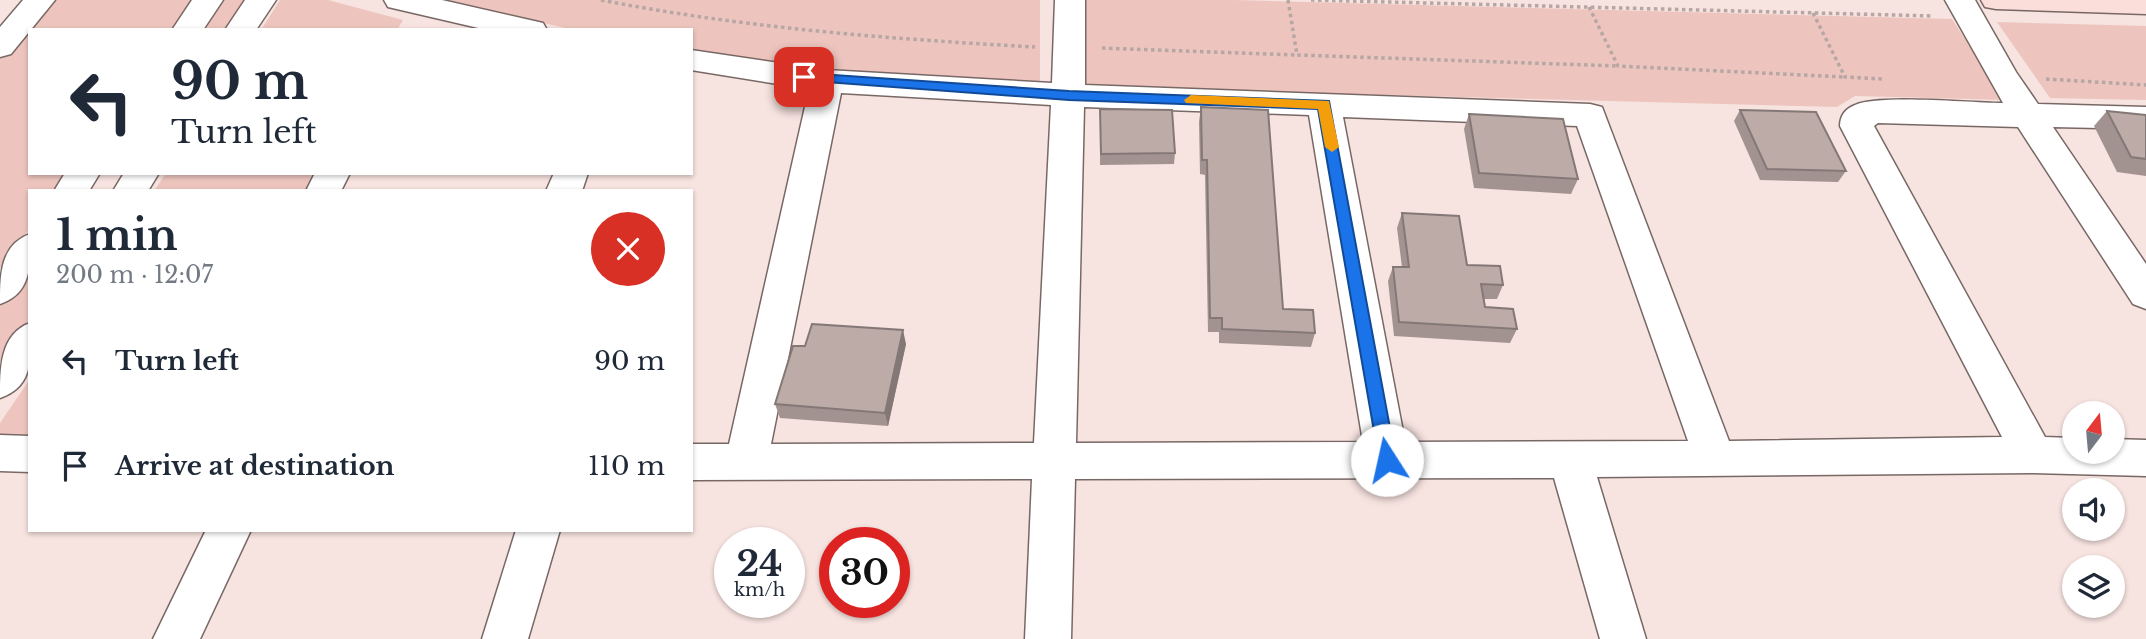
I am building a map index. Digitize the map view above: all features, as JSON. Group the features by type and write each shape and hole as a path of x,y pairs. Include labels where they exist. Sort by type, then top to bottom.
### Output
{"main road":[{"path":"1996,0 2146,4"}],"street":[{"path":"0,47 40,0"},
{"path":"188,28 208,0"},
{"path":"241,28 261,0"},
{"path":"1048,639 1052,461 1069,95 1070,0"},
{"path":"1949,8 2003,76 2146,294"},
{"path":"414,12 519,28"},
{"path":"693,60 827,81 1069,95 1590,116 1716,459"},
{"path":"746,462 827,81"},
{"path":"1324,104 1387,460"},
{"path":"2033,455 1861,134 1857,119 1867,113 1878,112 2146,118"},
{"path":"0,289 28,251"},
{"path":"0,382 28,341"},
{"path":"0,453 28,454"},
{"path":"693,462 1716,459 2033,455 2146,458"},
{"path":"1570,459 1623,639"},
{"path":"176,639 228,532"},
{"path":"505,639 537,532"}],"path":[{"path":"601,0 643,9 853,37 1044,47"},
{"path":"1288,0 1297,55"},
{"path":"1311,0 1812,13 1949,8"},
{"path":"1589,7 1618,66"},
{"path":"1812,13 1845,77"},
{"path":"1098,48 1618,66 1887,79"},
{"path":"2045,77 2048,81 2146,85"}],"shaded area":[{"path":"50,0 195,0 175,28 28,28 28,175 68,175 57,189 28,189 28,231 0,268 0,59"},
{"path":"215,0 245,0 226,28 195,28"},
{"path":"280,0 328,0 403,20 398,28 262,28"},
{"path":"444,0 1040,0 1040,87 854,75 693,51 693,28 565,28"},
{"path":"1084,0 1233,0 1952,19 2005,100 1855,96 1837,107 1079,87"},
{"path":"1997,22 2146,26 2146,100 2050,98"},
{"path":"165,175 317,175 310,189 155,189"},
{"path":"28,267 28,321 0,362 0,307"},
{"path":"28,382 28,438 0,438 0,423"}],"building":[{"path":"1201,107 1268,110 1283,309 1313,310 1315,333 1222,329 1222,318 1210,318 1207,160 1202,160"},
{"path":"1100,109 1172,110 1175,153 1101,154"},
{"path":"1740,110 1816,112 1846,171 1767,169"},
{"path":"2107,111 2146,115 2146,159 2131,157"},
{"path":"1469,114 1563,119 1578,179 1479,173"},
{"path":"1402,213 1459,216 1467,265 1500,266 1503,285 1481,284 1485,307 1513,309 1517,329 1399,322 1393,267 1409,267"},
{"path":"812,324 903,330 885,413 775,404 793,346 805,346"}],"slow traffic":[{"path":"1191,100 1324,104 1332,147"}],"route":[{"path":"804,77 827,81 1069,95 1324,104 1387,460"}]}
